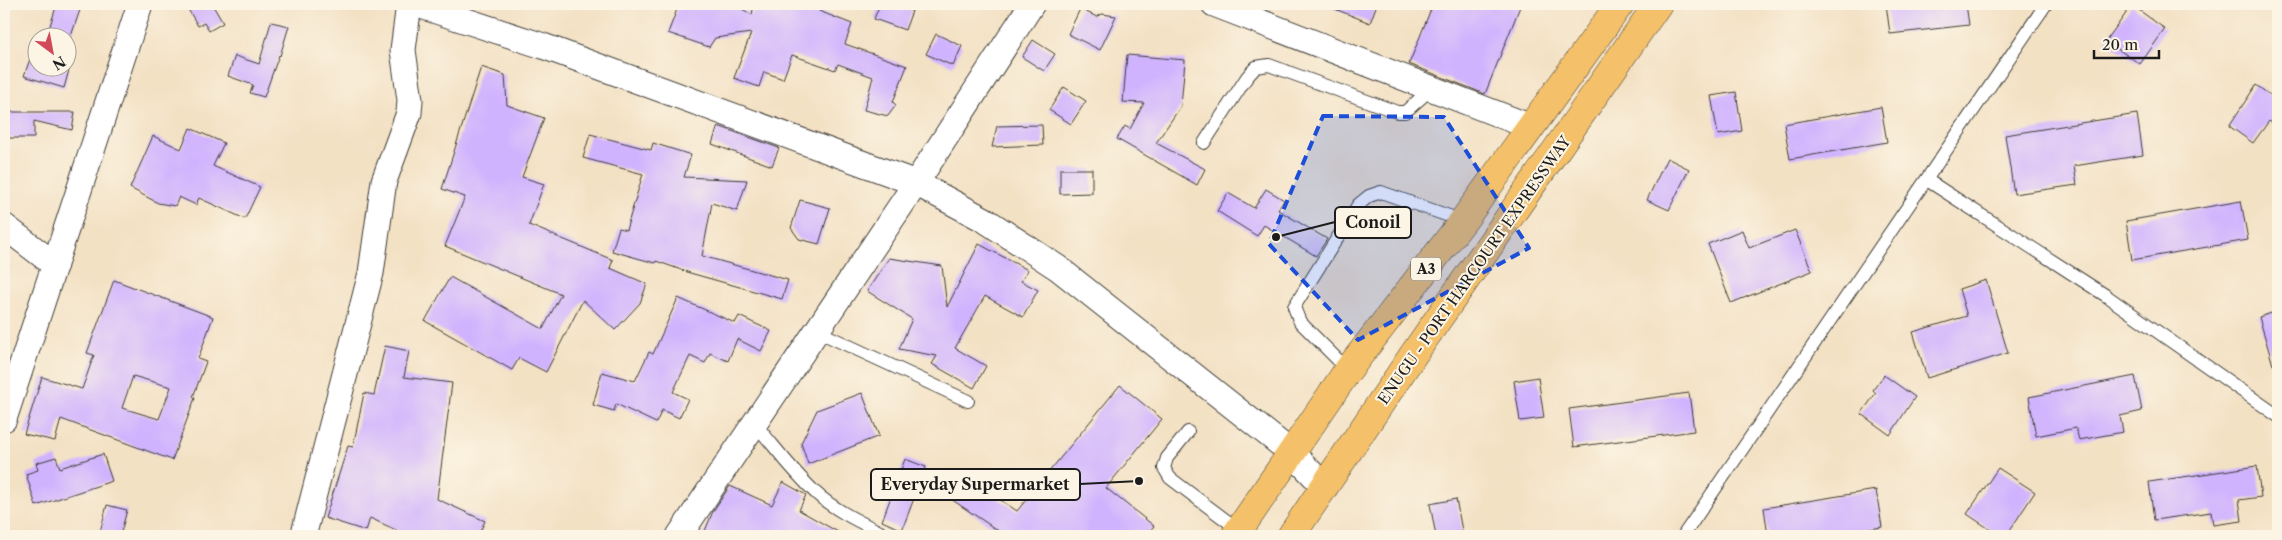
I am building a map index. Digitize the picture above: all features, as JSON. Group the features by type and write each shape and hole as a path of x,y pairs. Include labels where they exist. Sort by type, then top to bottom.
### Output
{"highway":[{"name":"A3","path":"1237,533 1293,454 1348,370 1463,221 1620,4"},
{"name":"ENUGU - PORT HARCOURT EXPRESSWAY","path":"1291,536 1413,355 1658,4"}],"street":[{"path":"4,419 140,4"},
{"path":"304,533 371,273 384,181 409,113 410,100 403,50 409,4"},
{"path":"415,4 543,46 916,183 984,220 1058,268 1293,454 1325,487"},
{"path":"679,536 916,183 1032,4"},
{"path":"1214,4 1531,127"},
{"path":"4,226 54,265"}],"lane":[{"path":"1683,536 2046,4"},
{"path":"1204,143 1247,77 1256,67 1269,65 1397,112 1405,112 1431,89"},
{"path":"1927,180 2105,296 2278,416"},
{"path":"1348,370 1300,322 1294,307 1358,205 1369,196 1381,192 1463,221"},
{"path":"817,331 968,401"},
{"path":"755,424 796,473 818,495 842,512 880,532"},
{"path":"1188,432 1167,458 1164,468 1170,478 1237,533"}],"highlighted area":[{"path":"1323,116 1444,117 1529,248 1358,340 1269,244"}],"building":[{"path":"57,4 82,4 74,28 49,28"},
{"path":"185,4 212,4 223,23 209,31 204,23 198,26"},
{"path":"679,4 734,4 752,15 754,4 822,4 819,11 852,24 845,44 907,66 893,102 896,105 888,116 864,110 873,77 838,64 835,70 792,55 783,79 764,72 759,87 734,78 751,33 715,38 709,47 668,33"},
{"path":"880,4 893,4 912,11 905,30 874,19"},
{"path":"1325,4 1377,4 1370,23"},
{"path":"1433,4 1521,4 1485,94 1409,64"},
{"path":"1886,4 1966,4 1969,25 1890,34"},
{"path":"2132,5 2165,29 2140,64 2106,41"},
{"path":"1080,9 1097,17 1102,14 1116,16 1100,50 1068,34"},
{"path":"271,22 289,26 264,97 250,93 253,85 228,76 235,56 259,64"},
{"path":"936,34 962,46 953,66 926,54"},
{"path":"1033,40 1055,54 1044,71 1022,57"},
{"path":"1127,55 1185,60 1181,106 1156,143 1205,169 1197,185 1117,139 1125,126 1130,129 1144,103 1123,102"},
{"path":"28,65 28,77 24,76"},
{"path":"481,67 505,75 507,105 544,118 522,177 544,184 529,225 613,260 610,268 647,284 640,303 615,330 583,300 546,372 519,358 512,370 425,321 450,277 543,329 561,294 445,246 465,197 442,189"},
{"path":"31,78 67,78 64,88"},
{"path":"2256,85 2278,101 2278,127 2269,121 2253,143 2229,126"},
{"path":"1064,87 1086,101 1071,124 1049,110"},
{"path":"1736,92 1742,131 1718,135 1711,96"},
{"path":"1881,107 1887,142 1790,159 1784,124"},
{"path":"4,112 75,112 72,130 34,121 34,138 4,138"},
{"path":"2137,114 2143,155 2074,166 2077,185 2014,194 2005,135"},
{"path":"1042,125 1043,145 992,147 997,126"},
{"path":"718,126 779,148 772,166 712,144"},
{"path":"190,128 224,143 213,166 260,187 245,219 199,198 196,205 179,197 175,206 158,203 130,188 153,136 181,149"},
{"path":"590,134 651,150 653,143 691,155 684,177 747,180 737,211 712,203 702,256 788,280 782,299 690,273 656,261 655,263 612,251 619,228 626,230 643,174 583,158"},
{"path":"1667,158 1689,169 1669,210 1647,200"},
{"path":"1060,169 1092,169 1092,193 1060,194"},
{"path":"1266,189 1284,200 1278,210 1327,239 1316,256 1264,225 1257,236 1217,211 1228,193 1254,208"},
{"path":"800,200 830,208 819,244 799,239 791,228"},
{"path":"2241,201 2248,240 2132,260 2126,221"},
{"path":"1742,230 1749,248 1795,230 1812,271 1731,303 1708,244"},
{"path":"979,244 1028,270 1021,281 1038,290 1023,317 985,296 955,348 986,366 974,388 932,364 937,356 899,349 912,319 867,291 889,258 942,266 947,307"},
{"path":"114,280 213,317 198,359 206,362 172,460 61,419 55,441 24,434 42,377 82,389 94,355 87,353","holes":["133,376 171,387 159,419 122,408"]},
{"path":"1986,280 2008,353 1927,378 1913,332 1967,316 1959,289"},
{"path":"678,298 735,323 739,316 771,331 761,351 737,339 728,361 710,353 705,363 690,356 673,392 688,399 679,418 662,410 656,423 616,404 614,411 593,405 602,372 635,381 649,352 653,354"},
{"path":"2278,311 2278,364 2273,365 2259,317"},
{"path":"385,346 409,351 404,377 452,383 437,499 485,521 478,536 409,536 370,518 366,531 325,518 348,446 353,447 364,393 374,395"},
{"path":"1884,375 1915,397 1890,435 1861,414 1876,393 1873,390"},
{"path":"2135,376 2142,411 2120,416 2123,432 2079,440 2076,428 2036,436 2029,397"},
{"path":"1538,377 1544,418 1520,421 1514,381"},
{"path":"1120,385 1162,419 1106,488 1154,526 1145,536 1006,536 945,495 960,473 1017,511"},
{"path":"862,393 879,436 808,464 801,443 817,410"},
{"path":"1689,393 1694,431 1574,447 1569,409"},
{"path":"103,454 112,481 36,506 26,474 38,470 36,463 56,457 60,468"},
{"path":"905,459 926,467 902,530 882,521"},
{"path":"2257,466 2261,497 2239,500 2242,521 2213,525 2211,512 2154,520 2149,482"},
{"path":"1998,468 2035,492 2006,536 2000,536 1967,514"},
{"path":"783,482 806,495 799,510 845,536 703,536 713,511 730,486 772,505"},
{"path":"1876,490 1882,527 1829,536 1768,536 1764,508"},
{"path":"1456,499 1463,536 1436,536 1430,504"},
{"path":"107,505 127,510 120,536 99,536"}],"place":[{"name":"Conoil","path":"1276,237"},
{"name":"Everyday Supermarket","path":"1139,481"}]}
